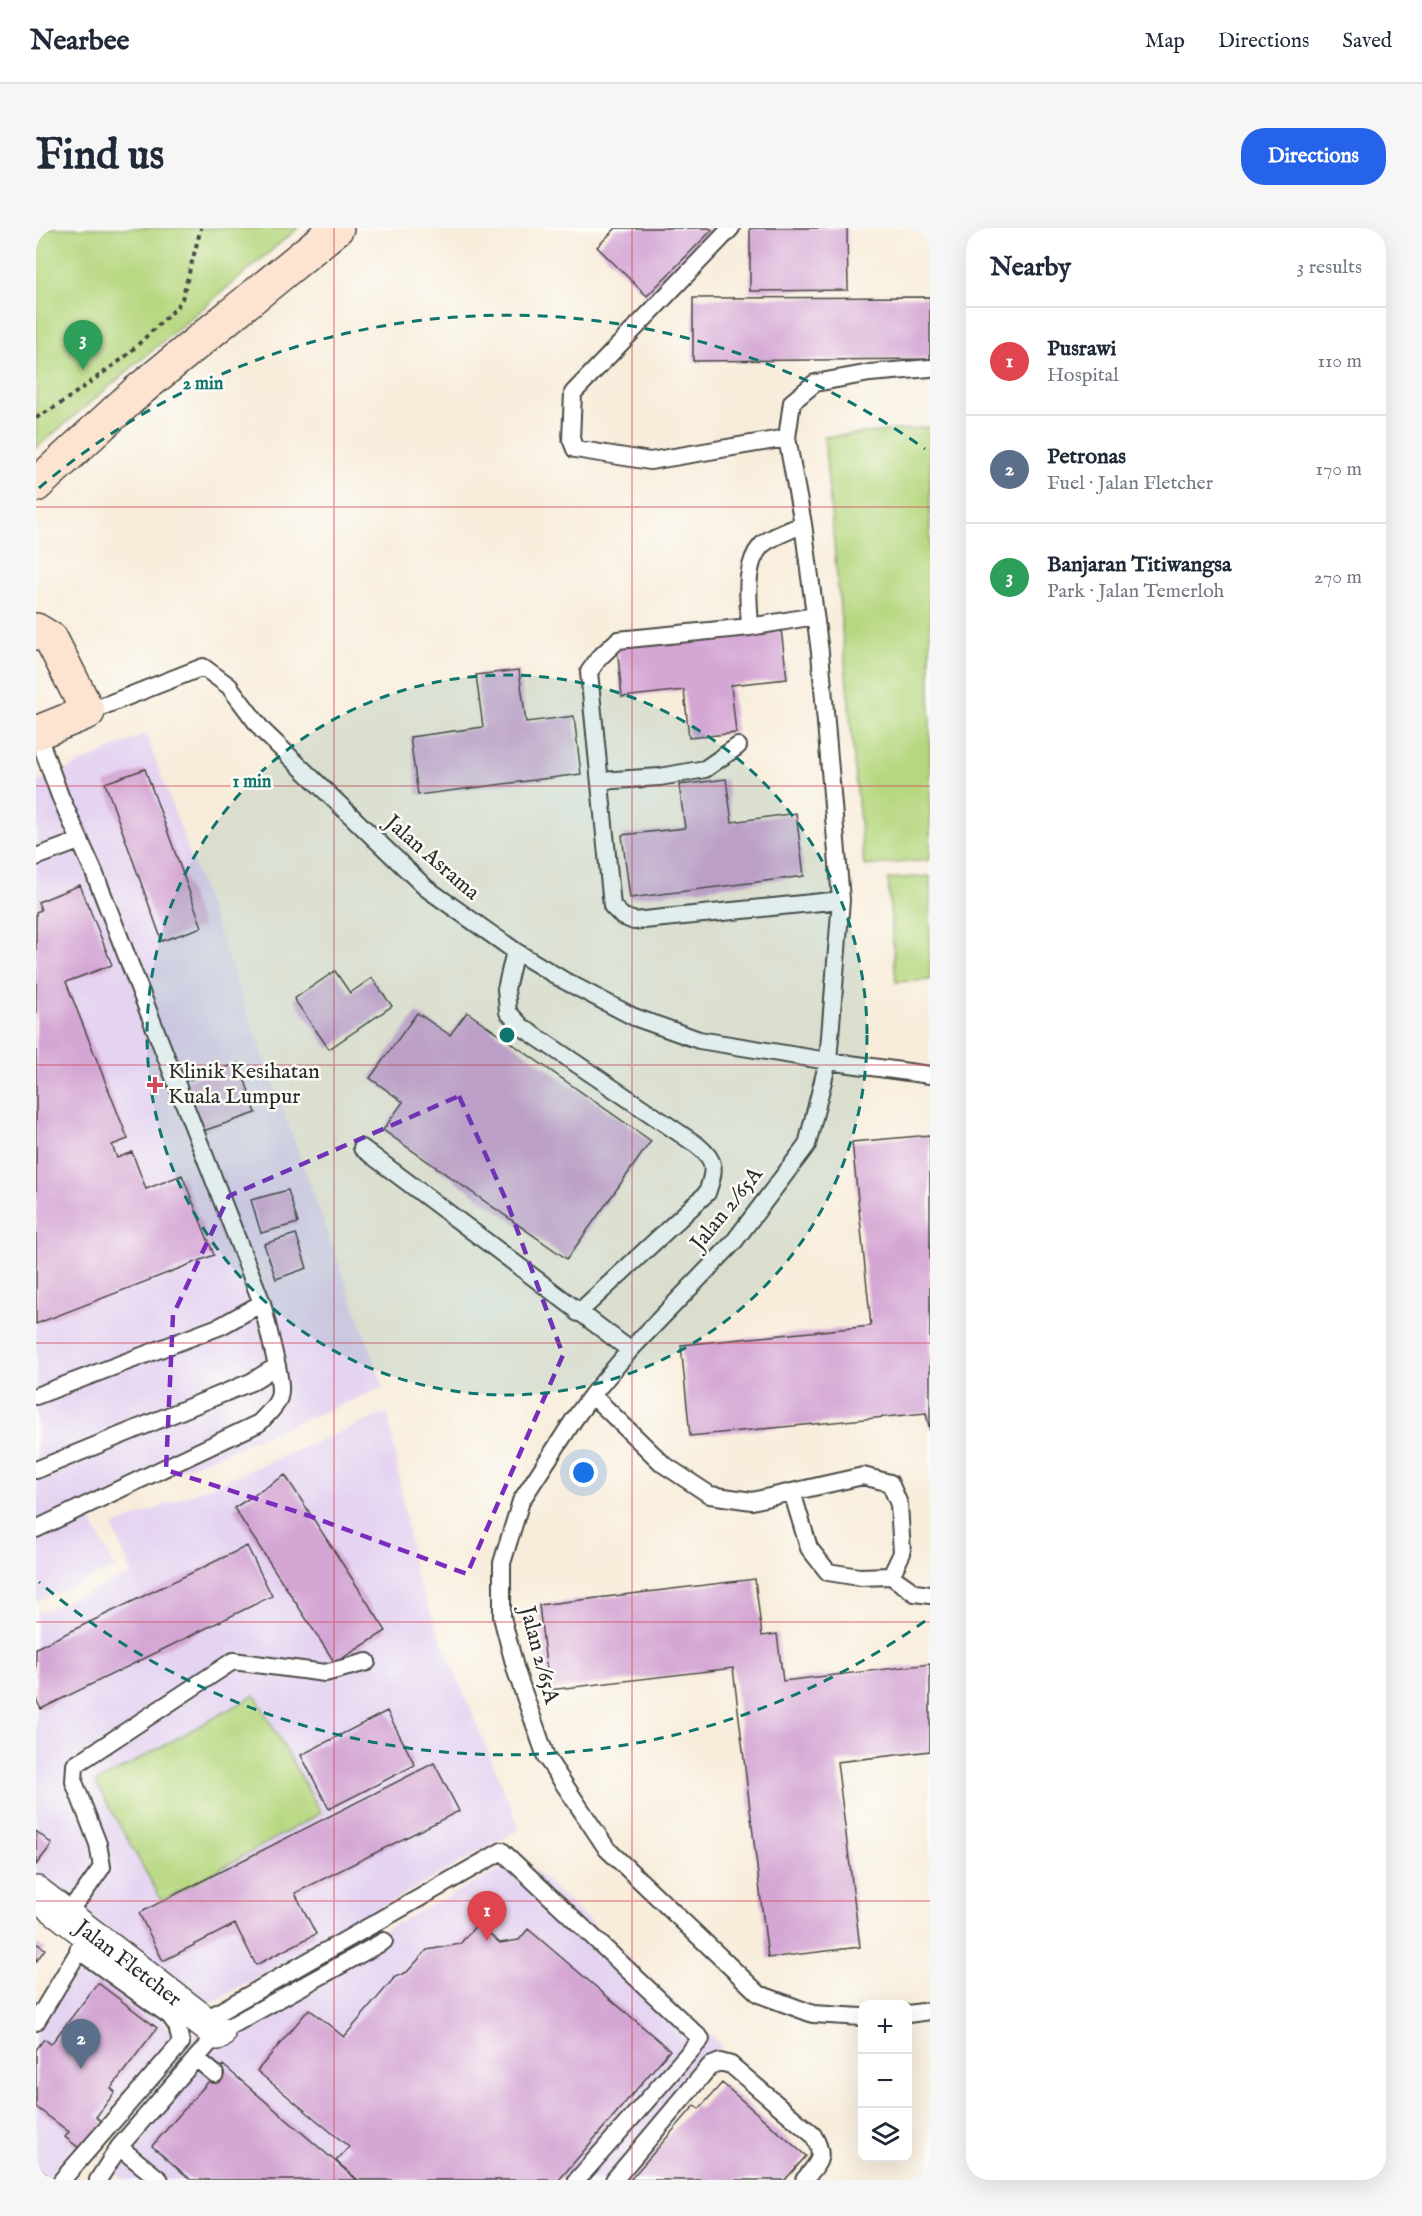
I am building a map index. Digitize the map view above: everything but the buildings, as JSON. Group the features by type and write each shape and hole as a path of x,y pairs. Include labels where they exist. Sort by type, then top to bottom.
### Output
{"street":[{"path":"36,485 137,392 337,228"},
{"path":"36,630 51,639 88,712 37,733"},
{"name":"Jalan Fletcher","path":"36,1893 77,1933 211,2027"}],"lane":[{"path":"731,228 573,393 571,439 575,449 650,461 787,438"},
{"name":"Jalan 2/65A","path":"858,2017 813,2014 759,1994 607,1849 546,1756 516,1671 502,1617 502,1563 521,1501 575,1418 630,1350 733,1243 807,1145 828,1061 842,900 820,652 803,524 787,438 792,402 815,383 870,373 930,368"},
{"path":"750,627 748,601 752,560 762,544 803,524"},
{"path":"815,616 750,627 618,640 599,658 589,672 612,906 622,916 634,921 842,900"},
{"name":"Jalan Asrama","path":"88,712 203,667 229,686 262,730 426,888 515,951 565,981 634,1017 699,1040 828,1061 930,1074"},
{"path":"36,1529 259,1423 276,1406 281,1390 262,1303 94,872 79,841 37,733"},
{"path":"600,781 660,777 705,769 738,746"},
{"path":"36,857 79,841"},
{"path":"515,951 506,989 508,1012 522,1027 697,1145 709,1155 712,1165 712,1178 707,1193 578,1313"},
{"path":"362,1148 630,1350"},
{"path":"36,1396 221,1326 262,1303"},
{"path":"36,1470 251,1382 277,1366"},
{"path":"592,1395 663,1464 710,1495 752,1501 863,1476 890,1483 900,1504 902,1554 891,1576"},
{"path":"792,1492 809,1548 828,1572 859,1577 891,1576 915,1593 930,1595"},
{"path":"36,2022 77,1933 83,1894 102,1868 98,1844 74,1782 75,1766 233,1661 325,1673 367,1662"},
{"path":"98,2180 119,2147 196,2058 211,2027 502,1851 701,2039 577,2180"},
{"path":"62,2180 181,2043 177,2026 170,2016 77,1933"},
{"path":"211,2027 384,1941"},
{"path":"912,2013 930,2011"},
{"path":"196,2058 215,2074"},
{"path":"614,2180 710,2066 720,2062 731,2064 813,2135 820,2147 819,2162 804,2180"},
{"path":"119,2147 160,2180"}],"path":[{"path":"36,418 60,404 125,357 176,308 182,299 201,228"}],"highlighted area":[{"path":"459,1096 507,1202 563,1355 467,1574 304,1514 166,1470 173,1315 229,1196"}],"shaded area":[{"name":"Klinik Kesihatan Kuala Lumpur","path":"146,734 384,1387 86,1509 115,1569 36,1601 36,783"},
{"path":"388,1412 415,1575 520,1829 206,2006 36,1875 36,1613 132,1574 113,1527"},
{"path":"522,1858 722,2046 608,2180 124,2180 101,2161 205,2023"},
{"path":"79,1961 165,2022 173,2041 54,2180 49,2180 36,2168 36,2034"}],"green space":[{"path":"36,228 298,228 36,448"},
{"path":"930,427 930,860 864,866 824,437"},
{"path":"930,876 930,980 896,982 888,879"},
{"path":"255,1695 321,1813 162,1901 96,1783"}],"place":[{"name":"Banjaran Titiwangsa","path":"83,370"},
{"name":"Klinik Kesihatan Kuala Lumpur","path":"155,1085"},
{"name":"Pusrawi","path":"487,1941"},
{"name":"Petronas","path":"81,2069"}]}
